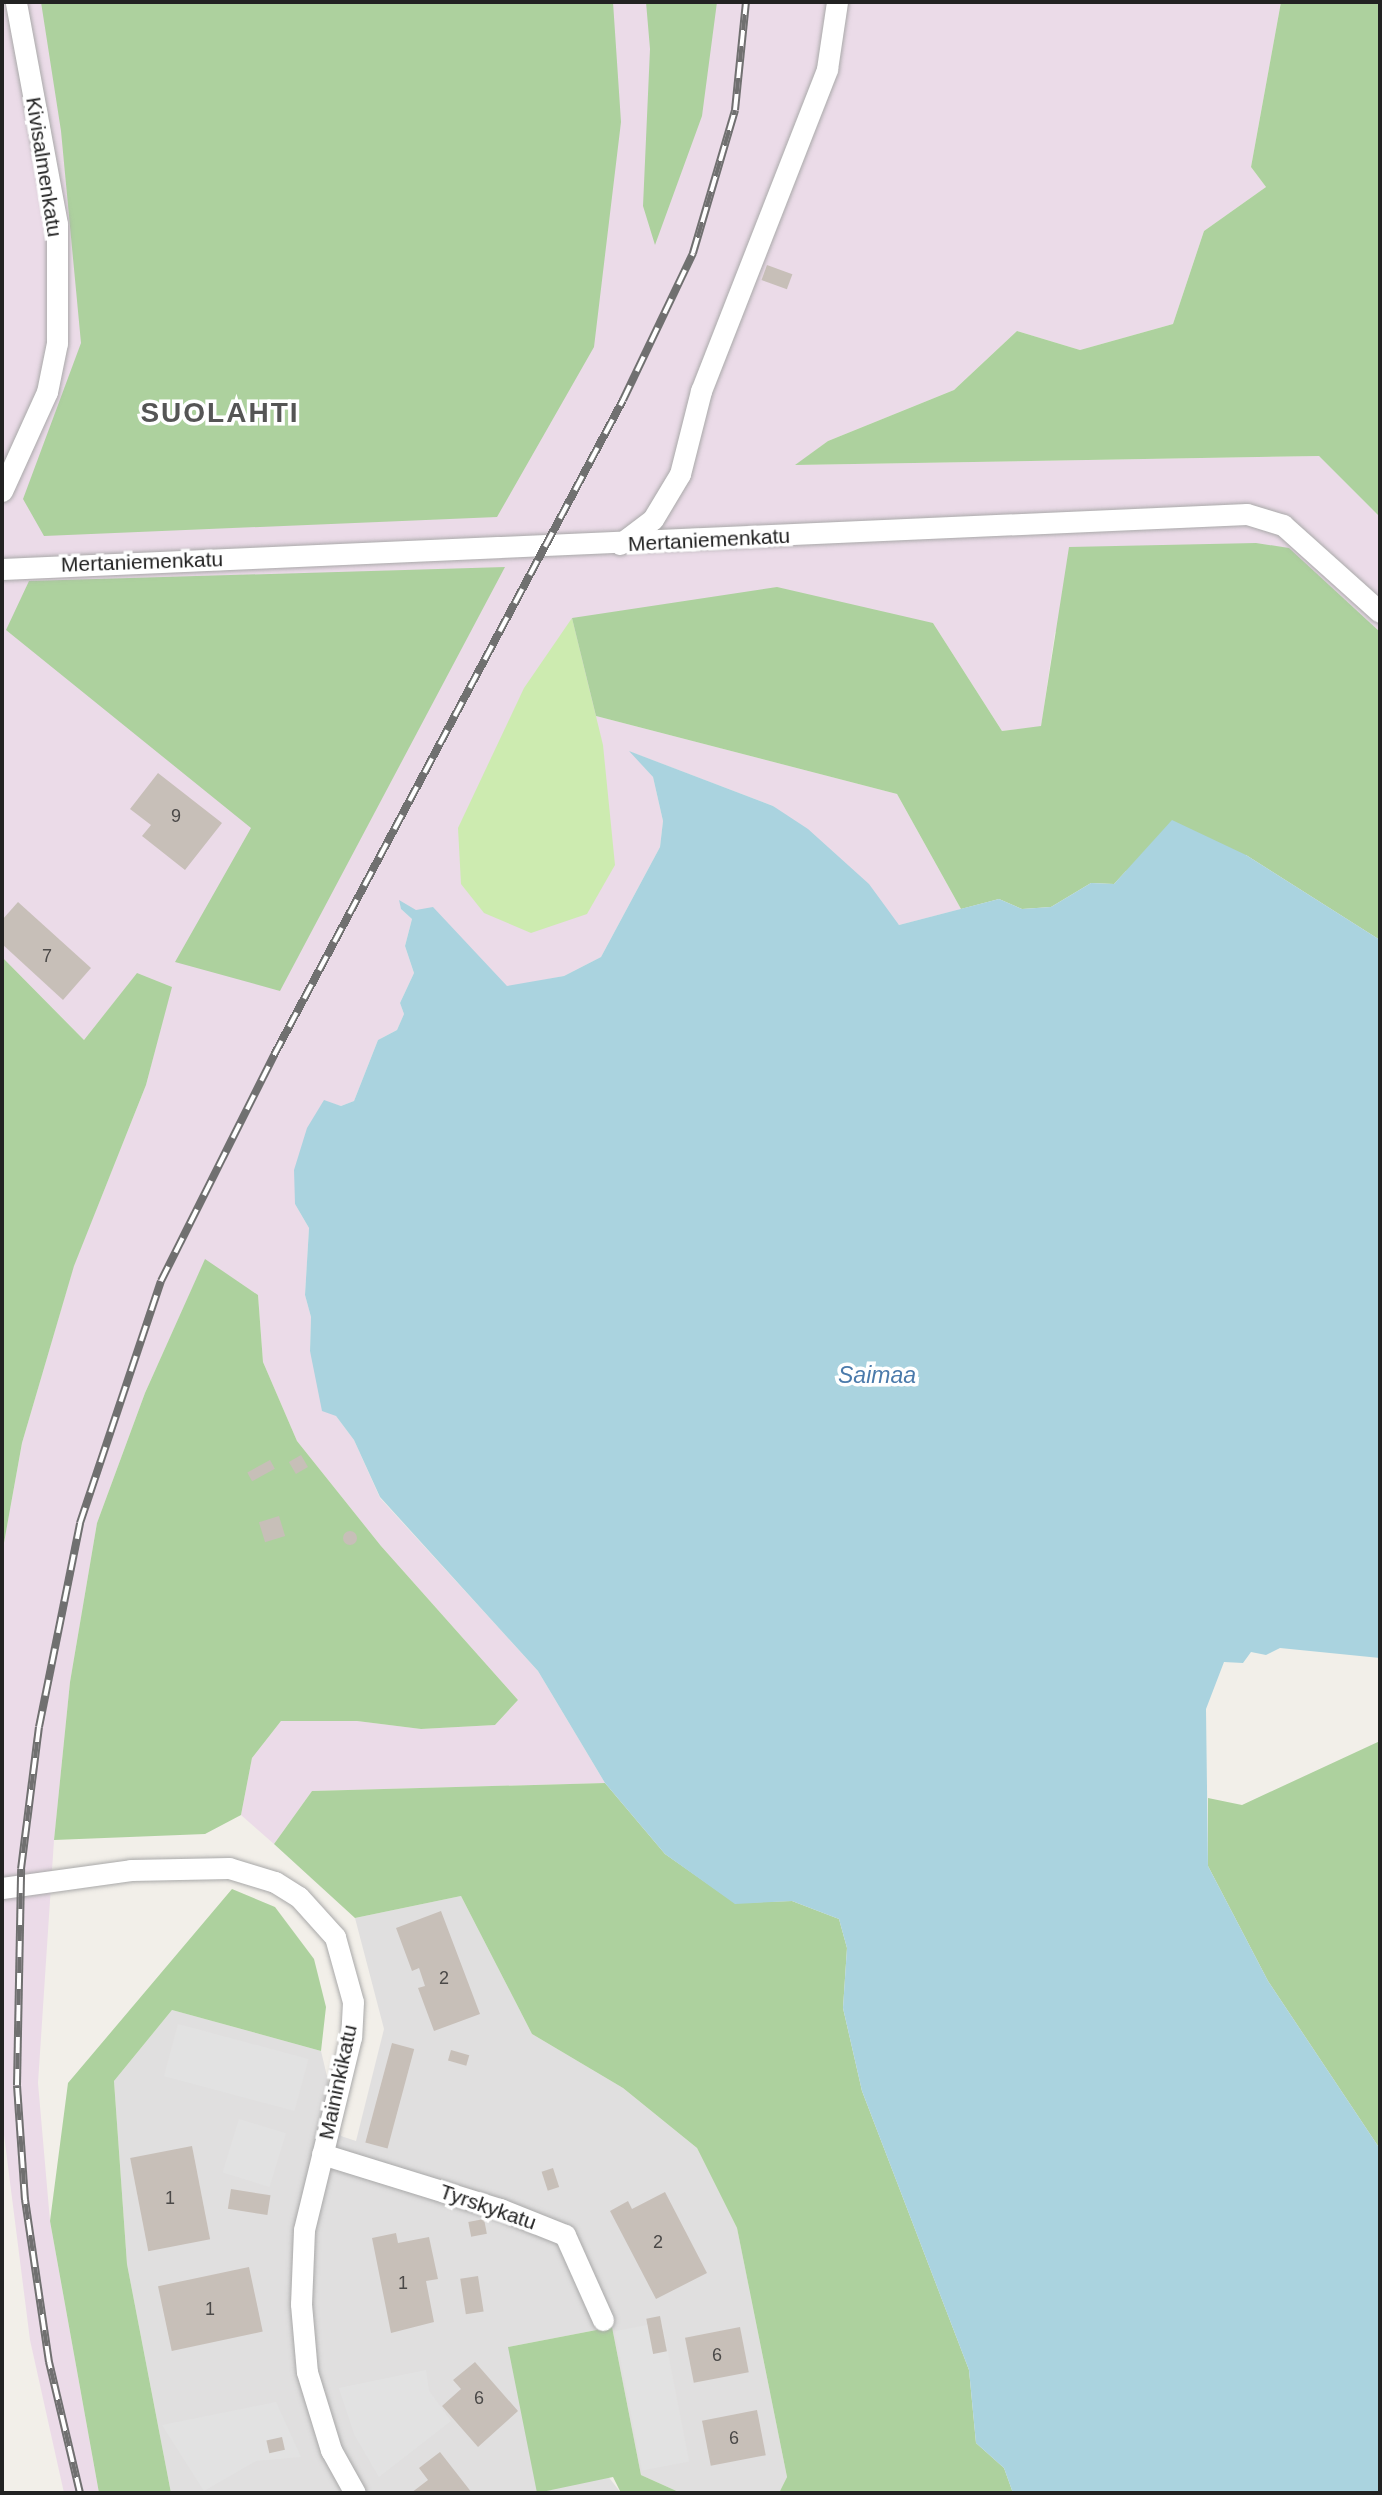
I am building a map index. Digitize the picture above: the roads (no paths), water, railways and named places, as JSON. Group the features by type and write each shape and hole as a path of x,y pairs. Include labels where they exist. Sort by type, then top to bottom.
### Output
{"street":[{"name":"Kivisalmenkatu","path":"2,491 47,392 57,343 57,224 16,2"},
{"path":"620,544 653,519 680,474 701,391 827,69 837,2"},
{"name":"Mertaniemenkatu","path":"2,569 620,544 1247,514 1283,525 1380,612"},
{"name":"Maininkikatu","path":"2,1888 131,1870 204,1866 253,1873 299,1897 335,1937 353,2002 351,2037 304,2230 301,2304 307,2372 331,2450 355,2493"},
{"name":"Tyrskykatu","path":"322,2154 500,2209 565,2235 603,2319"}],"water":[{"name":"Saimaa","path":"629,751 773,806 808,829 869,884 899,925 999,899 1022,909 1051,907 1091,883 1114,884 1172,820 1246,855 1380,940 1380,1658 1280,1648 1266,1655 1251,1652 1243,1663 1224,1662 1206,1709 1208,1866 1268,1981 1380,2149 1380,2493 1013,2493 1004,2468 976,2443 969,2370 862,2091 843,2008 847,1948 839,1919 792,1901 735,1904 665,1854 605,1783 538,1671 380,1497 354,1440 336,1416 322,1411 310,1351 311,1317 305,1295 309,1228 295,1204 294,1170 307,1128 324,1100 341,1106 354,1101 378,1040 397,1030 404,1014 400,1003 414,973 405,946 412,919 401,909 399,900 416,910 433,907 507,986 564,976 601,957 660,847 663,821 653,777"}],"railway":[{"path":"80,2493 49,2362 25,2200 17,2085 21,1869 39,1727 80,1523 161,1281 274,1055 623,400 693,253 735,110 746,2"}],"district":[{"name":"SUOLAHTI","path":"220,413"}]}
